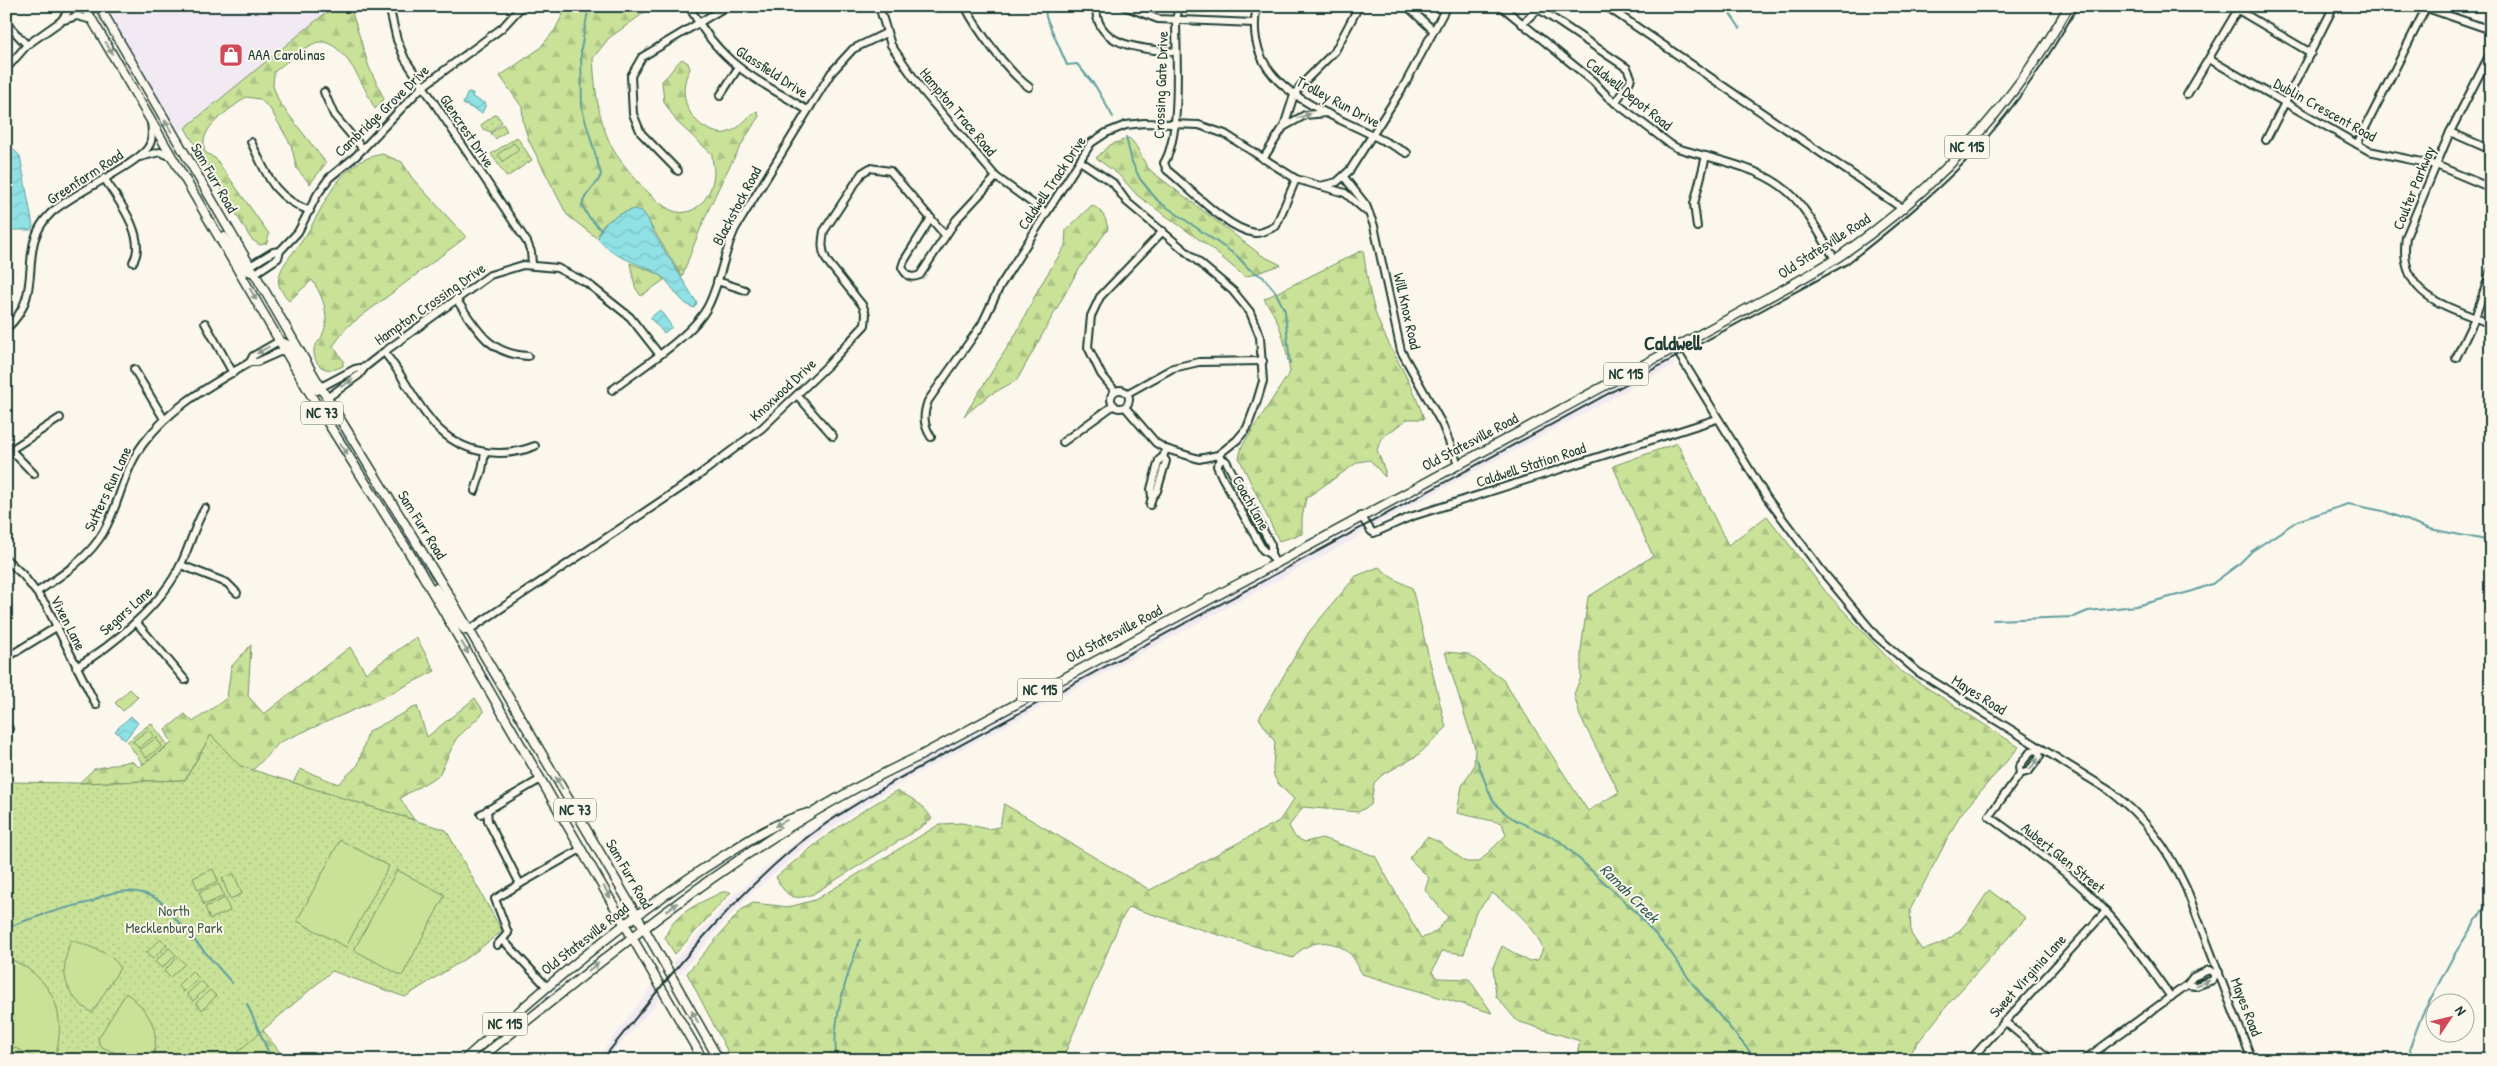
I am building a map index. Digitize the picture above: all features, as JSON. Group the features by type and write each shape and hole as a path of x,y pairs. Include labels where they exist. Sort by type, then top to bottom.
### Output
{"main road":[{"name":"Sam Furr Road","path":"84,6 284,350 415,562 703,1060"},
{"name":"Sam Furr Road","path":"99,6 321,388 422,549 637,915 719,1060"},
{"name":"Old Statesville Road","path":"480,1058 632,936 705,883 812,812 1276,564 1361,516 1675,348 1834,259 1903,208 1952,163 1991,120 2033,64 2068,6"},
{"path":"190,188 243,267 254,274"},
{"path":"279,341 288,345 349,434"},
{"path":"415,562 444,599 460,625 465,630 469,630"},
{"name":"Old Statesville Road","path":"464,1060 546,986 637,915 740,845 796,816 812,812"},
{"path":"480,1058 485,1046 510,1025 526,1006"}],"street":[{"path":"61,21 72,6"},
{"name":"Glencrest Drive","path":"389,6 400,50 422,87 527,242 531,252 532,264"},
{"name":"Cambridge Grove Drive","path":"254,274 278,258 280,251 298,232 323,185 363,149 422,87 502,28 522,6"},
{"name":"Glassfield Drive","path":"689,6 714,46 738,68 807,110"},
{"path":"678,171 641,133 633,114 631,76 642,56 726,6"},
{"name":"Hampton Trace Road","path":"879,6 886,33 909,72 996,178 1046,213"},
{"path":"965,6 994,48 1020,80 1029,87"},
{"path":"1096,6 1098,24 1106,35 1140,49 1176,52"},
{"path":"1124,6 1158,19 1254,22"},
{"name":"Crossing Gate Drive","path":"1179,6 1176,20 1174,124 1172,147 1164,163 1167,170 1208,207 1243,230 1257,234 1276,226 1296,179"},
{"name":"Trolley Run Drive","path":"1257,6 1254,22 1258,51 1265,66 1277,81 1294,95 1407,153"},
{"path":"1263,159 1284,126 1294,95 1302,84 1335,52 1360,6"},
{"path":"1407,6 1433,30"},
{"path":"1320,186 1330,184 1344,177 1405,84 1447,6"},
{"name":"Caldwell Depot Road","path":"1501,6 1593,81 1615,103 1677,148 1753,170 1789,194 1804,209 1834,259"},
{"path":"1606,6 1903,208"},
{"path":"2266,140 2334,6"},
{"path":"2357,144 2424,7 2491,30"},
{"path":"2187,95 2239,8 2311,53"},
{"path":"1522,24 1532,12 1542,11 1627,68 1630,72 1630,81 1615,103"},
{"path":"6,69 27,45 61,21 77,16 92,20"},
{"path":"6,23 27,45"},
{"name":"Blackstock Road","path":"612,390 696,324 707,308 725,252 735,229 807,110 839,62 860,44 886,33"},
{"name":"Coulter Parkway","path":"2491,52 2450,132 2406,237 2404,261 2421,292 2432,300 2491,324"},
{"name":"Dublin Crescent Road","path":"2209,58 2369,151 2436,165 2491,188"},
{"path":"720,96 738,68"},
{"path":"324,92 334,115 363,149"},
{"path":"1284,126 1306,115 1327,113"},
{"name":"Greenfarm Road","path":"140,157 150,144 151,120"},
{"name":"Caldwell Track Drive","path":"931,437 925,427 924,414 928,401 982,324 1000,286 1080,161 1092,143 1106,133 1126,125 1199,124 1225,134 1296,179 1320,186"},
{"path":"2450,132 2491,150"},
{"path":"251,142 270,181 279,194 296,206 310,212"},
{"name":"Greenfarm Road","path":"6,329 20,315 28,300 33,246 42,223 58,207 140,157 160,152 172,157"},
{"path":"1697,228 1694,204 1706,156"},
{"path":"1080,161 1114,183 1128,202 1239,298 1250,312 1260,337 1263,381 1247,428 1219,457 1199,459 1166,449 1156,443 1126,407"},
{"name":"Knoxwood Drive","path":"469,630 717,462 762,428 797,395 864,325 866,315 863,306 826,261 822,252 824,231 862,173 870,168 890,171 945,235"},
{"name":"Will Knox Road","path":"1344,177 1366,205 1378,239 1401,351 1442,424 1458,464"},
{"path":"104,178 134,228 137,249 133,262"},
{"path":"931,218 902,267 904,272 914,278 920,275 956,220 996,178"},
{"name":"Will Knox Road","path":"1320,186 1352,198 1368,213"},
{"path":"1115,391 1101,374 1088,347 1091,316 1100,297 1163,231"},
{"name":"Cambridge Grove Drive","path":"250,266 273,252 280,251"},
{"name":"Hampton Crossing Drive","path":"327,398 359,375 365,367 384,352 490,276 506,269 532,264 557,268 573,274 598,290 630,317 659,354"},
{"path":"2456,358 2475,318 2491,270"},
{"path":"717,281 745,290"},
{"path":"456,299 490,344 506,353 528,356"},
{"path":"205,323 233,373"},
{"name":"Sutters Run Lane","path":"37,592 87,554 97,543 109,522 134,458 150,434 164,419 188,399 233,373 250,362 253,356 279,341"},
{"name":"Mayes Road","path":"1675,348 1756,480 1799,541 1876,636 1918,672 2123,801 2156,834 2176,866 2186,888 2217,973 2252,1060"},
{"name":"Sutters Run Lane","path":"250,362 257,362 284,350"},
{"path":"384,352 439,430 459,444 484,453 510,453 535,446"},
{"path":"1128,393 1173,368 1199,362 1263,361"},
{"name":"Hampton Crossing Drive","path":"321,388 355,369 365,367"},
{"path":"134,369 164,419"},
{"path":"1120,389 1128,393 1130,399 1126,407 1119,408 1114,405 1111,396 1115,391 1120,389"},
{"path":"797,395 833,436"},
{"path":"1063,442 1114,405"},
{"path":"34,474 8,451 60,418"},
{"name":"Caldwell Station Road","path":"1361,516 1371,532 1374,533 1410,517 1717,419"},
{"path":"1150,504 1151,490 1159,460 1163,457 1166,449"},
{"path":"474,491 482,470 484,453"},
{"name":"Coach Lane","path":"1271,555 1271,545 1226,461 1219,457 1217,466 1263,550 1271,555 1276,564"},
{"path":"1240,507 1248,502"},
{"name":"Segars Lane","path":"76,667 136,622 155,604 181,565 205,508"},
{"name":"Vixen Lane","path":"6,559 37,592 58,626 76,667 96,705"},
{"path":"181,565 227,583 238,593"},
{"path":"136,622 185,680"},
{"path":"6,658 58,626"},
{"path":"2039,748 2040,756 2029,771 2020,774 2020,767 2031,751 2039,748"},
{"name":"Aubert Glen Street","path":"2020,774 1989,816 2066,873 2106,910 2171,997"},
{"path":"520,884 484,812 541,779"},
{"path":"497,945 506,937 507,929 498,913 495,899 581,849"},
{"name":"Sweet Virginia Lane","path":"1970,1060 2106,910"},
{"path":"503,940 546,986"},
{"path":"2084,1060 2187,985 2193,978 2209,970 2217,973"},
{"path":"2004,1021 2051,1060"}],"shaded area":[{"path":"99,6 334,6 174,137"},
{"path":"1669,357 1674,365 1371,527 1368,522"},
{"path":"1363,524 1366,530 1351,541 885,792 811,841 755,890 722,924 680,974 673,962 736,893 805,834 880,784"},
{"path":"653,985 662,997 606,1060 596,1060"}],"green space":[{"path":"334,6 350,6 369,67 384,99 375,109 353,67 337,49 328,43 319,42 309,46 274,72 273,86 279,102 326,163 310,184 297,169 291,145 271,110 260,99 246,97 216,120 206,135 204,143 205,152 216,159 269,234 267,243 260,245 251,239 185,128"},
{"path":"567,6 646,6 648,10 609,38 593,58 598,106 604,129 614,151 640,184 658,201 673,211 681,213 689,211 702,203 710,189 714,173 712,154 677,122 664,102 662,81 679,61 682,59 688,63 690,69 684,87 687,106 698,122 717,133 726,133 736,129 757,111 759,116 716,194 682,277 642,211 626,212 610,220 601,228 598,239 567,215 529,141 523,122 522,107 500,76 539,49 555,30"},
{"path":"496,114 502,122 491,132 483,129 481,125"},
{"path":"503,124 507,131 495,139 491,133"},
{"path":"517,137 532,160 507,177 491,154"},
{"path":"1129,138 1151,171 1261,255 1281,265 1245,277 1207,245 1138,196 1119,175 1096,158 1110,145"},
{"path":"514,143 519,150 503,161 498,154"},
{"path":"382,154 402,162 412,178 466,237 347,327 333,346 343,360 343,366 333,369 324,368 315,359 314,353 315,346 325,329 326,321 326,314 319,293 312,280 289,301 283,293 278,280 286,262 304,238 326,199 343,175 366,159"},
{"path":"1092,205 1103,215 1108,229 1077,272 1017,380 988,396 964,416 1017,332 1040,286 1065,246 1066,230"},
{"path":"1363,250 1369,288 1377,316 1385,337 1415,395 1424,419 1407,419 1381,439 1377,450 1385,471 1385,477 1370,460 1358,462 1306,498 1302,518 1302,534 1279,541 1239,458 1242,446 1290,372 1282,334 1275,317 1264,299"},
{"path":"630,263 659,274 664,280 641,296 635,287"},
{"path":"1677,443 1728,545 1767,516 1826,592 1898,669 2019,747 1960,815 1910,910 1911,934 1922,950 1945,941 1969,920 1989,890 2026,918 1950,1002 1904,1060 1576,1060 1580,1041 1517,1021 1496,996 1493,967 1502,946 1528,961 1538,960 1543,949 1534,932 1522,917 1492,893 1475,914 1464,954 1442,951 1432,972 1437,978 1469,979 1492,1013 1362,974 1351,955 1335,944 1312,944 1305,947 1293,958 1129,907 1120,922 1062,1060 732,1060 687,973 741,910 753,903 789,907 815,900 940,824 962,823 987,829 1000,827 1004,804 1150,890 1279,821 1294,799 1279,785 1276,779 1273,769 1275,742 1259,718 1309,632 1356,576 1379,567 1391,577 1412,588 1446,728 1417,756 1382,775 1374,783 1371,805 1358,812 1303,807 1289,826 1295,837 1305,842 1322,838 1375,856 1421,938 1433,933 1440,928 1448,917 1425,890 1429,878 1409,858 1427,837 1439,842 1466,862 1479,862 1506,835 1502,823 1457,813 1462,786 1474,766 1475,748 1445,652 1468,654 1503,680 1588,811 1619,792 1580,716 1574,694 1581,677 1581,650 1588,597 1653,556 1613,466"},
{"path":"416,637 435,671 379,699 280,742 253,770 239,766 211,735 185,780 79,783 94,769 131,761 139,767 172,743 165,730 185,714 193,722 227,698 231,667 251,645 248,696 264,714 350,647 366,673"},
{"path":"130,689 138,697 123,711 115,703"},
{"path":"475,698 484,712 456,739 439,775 400,798 414,820 293,783 300,769 338,784 358,765 368,732 417,706 427,737"},
{"path":"151,723 168,745 143,764 127,742"},
{"path":"149,729 154,736 139,748 133,741"},
{"name":"North Mecklenburg Park","path":"211,735 240,766 446,830 502,931 474,953 405,997 332,971 228,1060 6,1060 6,782 79,783 185,780"},
{"path":"156,738 162,746 146,758 140,750"},
{"path":"897,791 917,802 932,819 813,894 795,897 783,889 776,877 834,831 864,810"},
{"path":"340,840 389,866 346,947 297,921"},
{"path":"213,869 218,881 198,890 193,878"},
{"path":"397,870 445,895 402,976 354,950"},
{"path":"234,874 242,894 230,899 222,878"},
{"path":"219,884 224,896 204,905 199,892"},
{"path":"722,892 731,892 675,954 665,938 674,922 696,905"},
{"path":"225,898 230,911 210,919 205,907"},
{"path":"161,939 167,945 153,959 146,953"},
{"path":"71,940 91,947 112,958 120,968 92,1013 75,998 69,990 66,981 65,962"},
{"path":"169,948 176,955 162,968 155,962"},
{"path":"178,957 185,964 170,977 164,971"},
{"path":"13,960 39,978 48,989 54,1001 59,1029 54,1060 42,1060 6,1044 6,972"},
{"path":"192,971 199,978 184,992 178,985"},
{"path":"201,981 207,987 193,1001 187,994"},
{"path":"210,990 216,996 202,1010 196,1003"},
{"path":"126,993 141,1007 151,1022 155,1040 152,1060 131,1060 100,1046 98,1039"},
{"path":"262,1029 286,1060 228,1060"}],"water":[{"path":"468,92 473,93 472,97 486,104 482,113 463,104"},
{"path":"6,149 14,150 20,156 33,226 31,230 6,230"},
{"path":"634,209 642,211 648,219 653,232 697,303 694,308 684,302 658,274 612,252 598,239 606,223 616,216"},
{"path":"660,310 672,327 664,333 650,318"},
{"path":"131,716 138,723 125,740 115,731"}],"waterway":[{"path":"589,6 581,49 582,109 601,174 598,182 586,196 582,205 588,216 601,230"},
{"path":"1045,6 1046,17 1067,65 1077,64 1096,87 1113,117"},
{"path":"1725,6 1740,28"},
{"path":"1126,137 1132,162 1140,179 1158,201 1237,256 1249,269 1263,277 1275,291 1285,311 1290,364"},
{"path":"1993,620 2074,617 2088,611 2136,606 2193,591 2212,584 2239,564 2252,551 2297,521 2348,504 2383,511 2430,529 2491,541"},
{"name":"Ramah Creek","path":"1477,760 1486,785 1499,808 1516,820 1562,843 1635,911 1669,950 1692,983 1757,1060"},
{"path":"6,928 48,913 91,902 101,896 112,893 127,891 141,893 160,901 232,983"},
{"path":"2411,1060 2410,1047 2422,1015 2454,955 2491,897"},
{"path":"837,1060 835,1046 841,999 860,940"},
{"path":"247,1004 272,1060"}],"railway":[{"path":"602,1060 669,977 739,899 790,851 842,813 898,779 1847,264 1894,227 1967,160 2013,106 2054,47 2078,6"}],"place":[{"name":"AAA Carolinas","path":"231,55"}],"district":[{"name":"Caldwell","path":"1673,343"}]}
